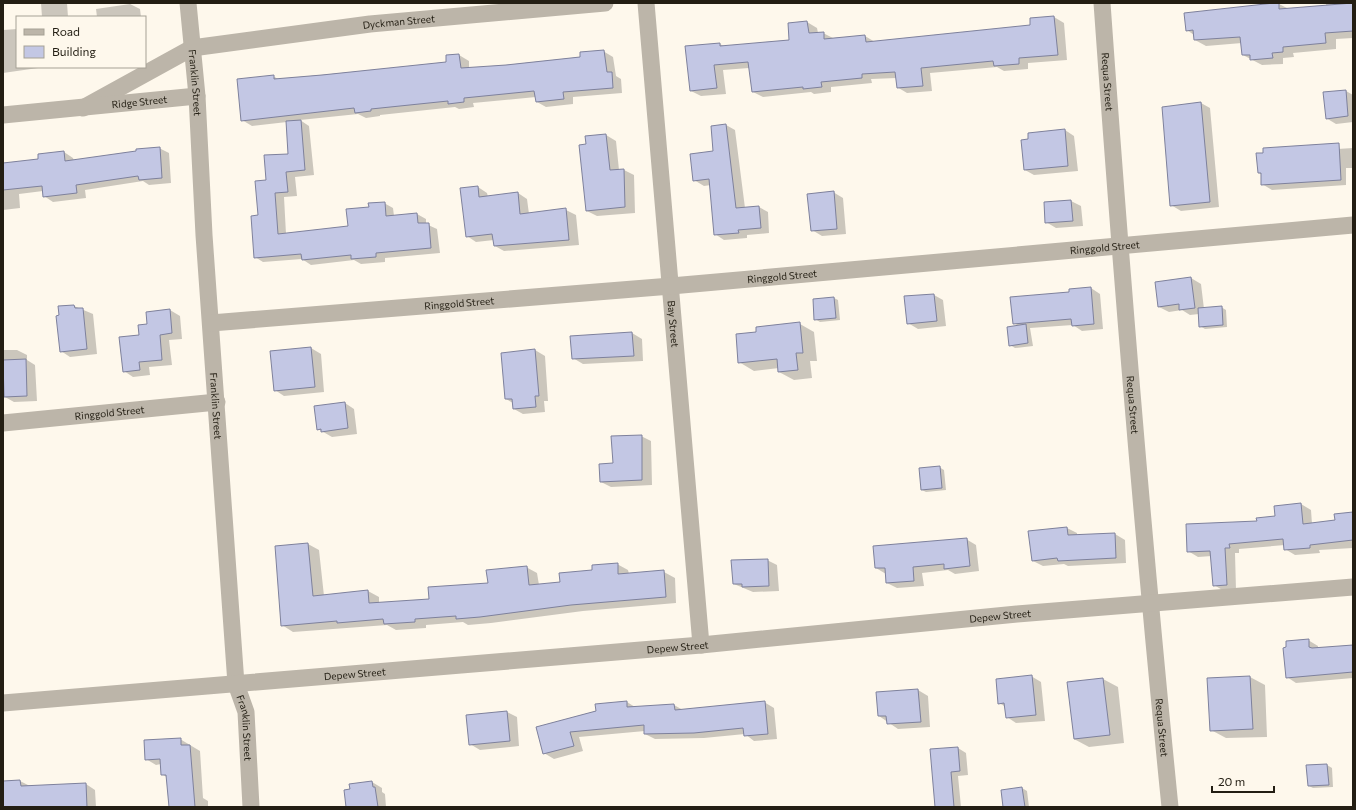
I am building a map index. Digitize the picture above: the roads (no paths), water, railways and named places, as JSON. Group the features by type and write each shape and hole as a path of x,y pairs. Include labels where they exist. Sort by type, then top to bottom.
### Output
{"street":[{"name":"Franklin Street","path":"188,3 197,96 204,235 236,684 246,712 251,807"},
{"name":"Dyckman Street","path":"192,48 370,24 606,3"},
{"name":"Bay Street","path":"646,3 701,644"},
{"name":"Requa Street","path":"1102,3 1149,604 1170,807"},
{"name":"Ridge Street","path":"83,108 192,48"},
{"name":"Ridge Street","path":"3,115 197,96"},
{"name":"Ringgold Street","path":"210,323 671,286 1353,225"},
{"name":"Ringgold Street","path":"3,422 217,402"},
{"name":"Depew Street","path":"3,704 701,644 1017,614 1353,587"}]}
